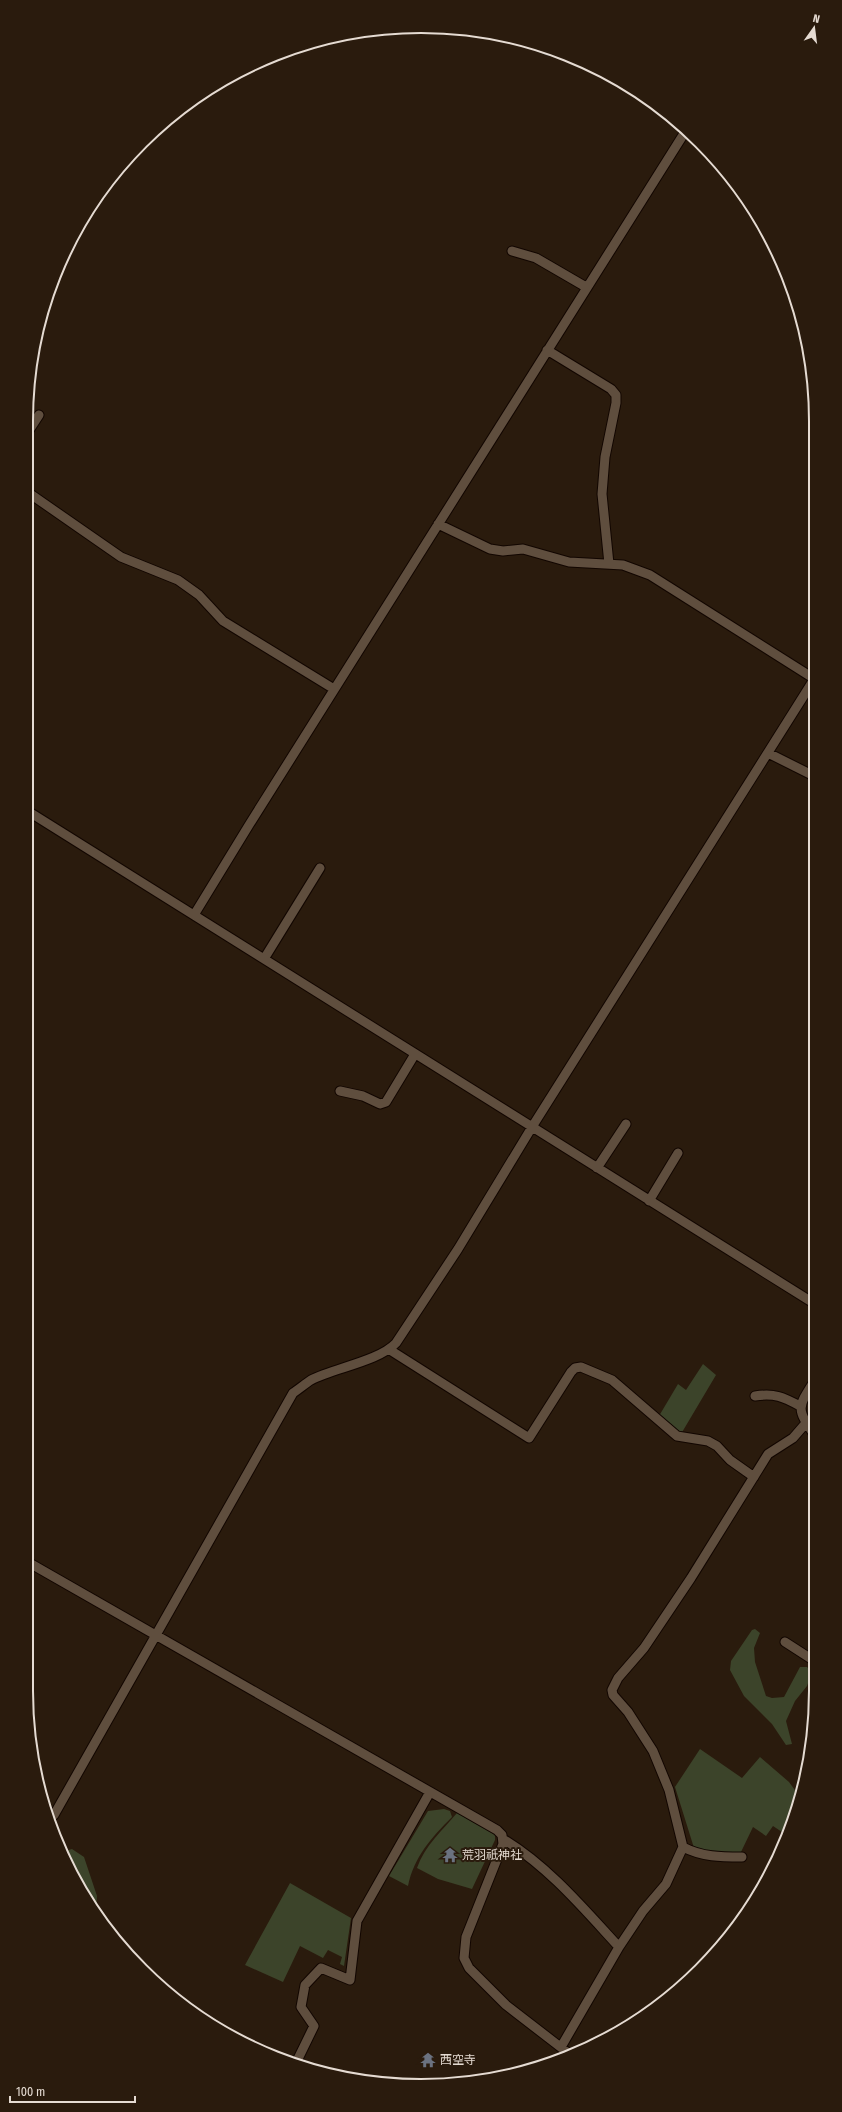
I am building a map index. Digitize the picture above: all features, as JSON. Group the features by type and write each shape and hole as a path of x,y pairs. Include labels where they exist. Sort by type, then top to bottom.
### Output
{"street":[{"path":"194,915 586,287 683,135"},
{"path":"512,251 536,258 586,287"},
{"path":"547,350 611,389 616,395 616,403 605,457 602,494 609,564"},
{"path":"33,424 39,415"},
{"path":"33,496 121,557 178,580 199,595 223,621 334,689"},
{"path":"438,524 490,549 503,551 523,549 569,562 622,565 650,575 809,675"},
{"path":"54,1815 293,1393 310,1381 390,1350 458,1249 532,1127 809,687"},
{"path":"768,753 809,774"},
{"path":"33,814 809,1300"},
{"path":"264,960 320,868"},
{"path":"340,1091 363,1096 380,1104 386,1102 415,1054"},
{"path":"597,1168 626,1124"},
{"path":"649,1201 678,1153"},
{"path":"390,1350 529,1438 571,1372 575,1368 581,1367 612,1380 677,1436 708,1441 717,1446 730,1460 754,1477"},
{"path":"809,1390 800,1406 800,1413 809,1427"},
{"path":"755,1396 764,1394 785,1397 800,1406"},
{"path":"561,2047 619,1946 643,1911 666,1884 683,1847 669,1790 654,1751 628,1712 613,1695 612,1690 618,1678 644,1648 768,1454 793,1438 806,1423"},
{"path":"33,1565 498,1830 503,1839 503,1844 466,1937 464,1958 469,1968 506,2005 565,2050"},
{"path":"784,1642 809,1658"},
{"path":"298,2059 314,2026 301,2006 305,1985 321,1968 350,1980 357,1921 430,1792"},
{"path":"503,1839 516,1846 564,1887 619,1946"},
{"path":"683,1847 692,1852 711,1856 742,1857"}],"green space":[{"path":"703,1364 716,1375 681,1434 659,1416 678,1384 686,1390"},
{"path":"755,1629 760,1633 754,1648 755,1662 766,1696 772,1698 784,1697 800,1667 807,1667 809,1669 809,1680 807,1686 795,1701 786,1721 792,1744 786,1745 772,1724 744,1696 730,1670 731,1661 752,1630"},
{"path":"700,1749 742,1778 760,1757 789,1782 796,1791 782,1832 773,1826 766,1836 753,1827 741,1852 714,1854 694,1848 675,1787"},
{"path":"444,1809 450,1811 452,1817 424,1848 414,1866 408,1886 389,1876 428,1811"},
{"path":"457,1813 495,1835 495,1840 472,1889 438,1879 417,1868 429,1845"},
{"path":"72,1849 84,1857 97,1896 96,1904 73,1863 68,1850"},
{"path":"290,1883 351,1918 344,1966 340,1964 342,1957 328,1950 323,1958 300,1946 283,1982 245,1965"}],"place":[{"name":"荒羽祇神社","path":"450,1855"},
{"name":"西空寺","path":"428,2060"}]}
